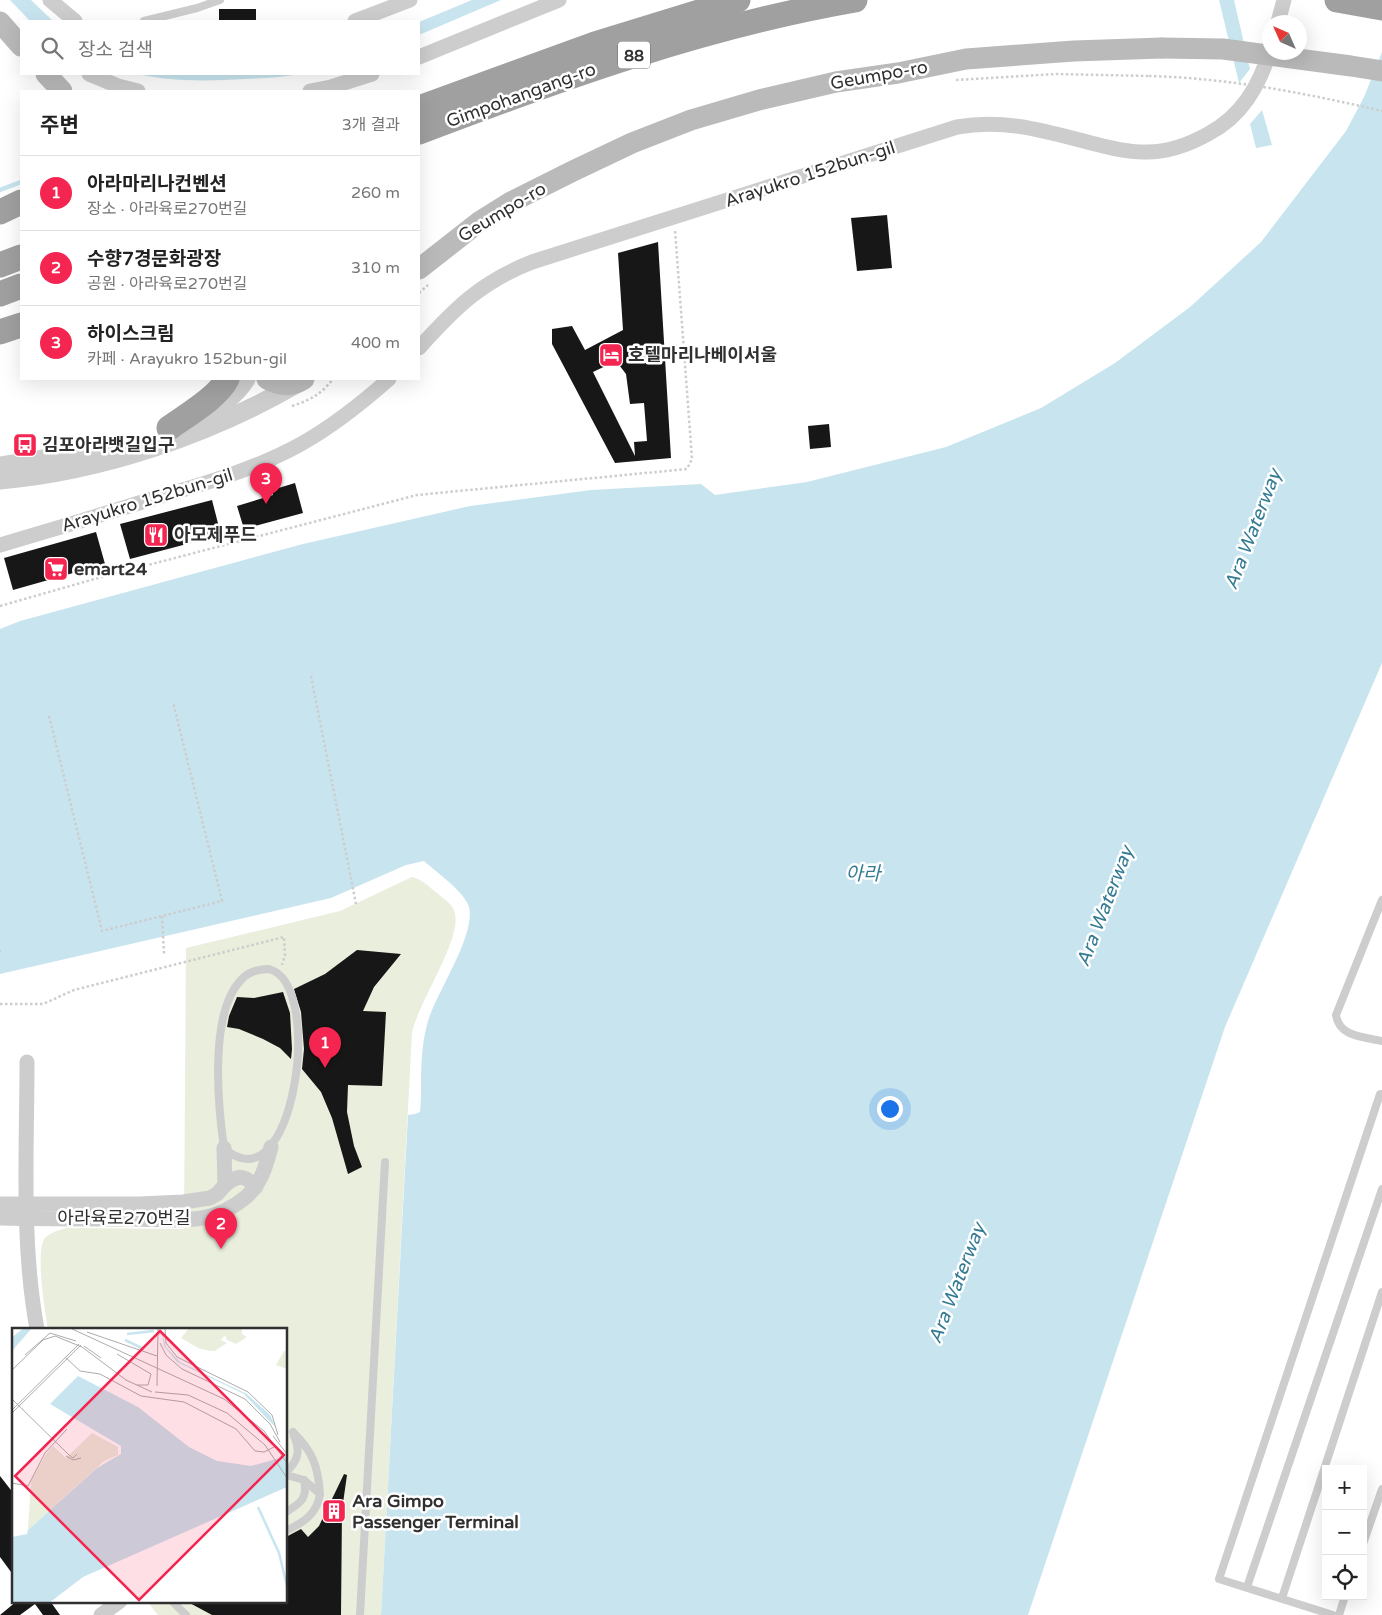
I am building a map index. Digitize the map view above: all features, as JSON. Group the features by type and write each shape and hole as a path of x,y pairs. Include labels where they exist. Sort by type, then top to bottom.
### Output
{"highway":[{"name":"Gimpohangang-ro","path":"420,108 595,44 738,0"},
{"name":"Gimpohangang-ro","path":"420,132 620,60 696,36 738,24 855,0"},
{"path":"1337,0 1382,8"},
{"path":"0,212 20,202"},
{"path":"0,265 20,257"},
{"path":"0,294 20,286"},
{"path":"0,332 20,326"},
{"path":"169,428 212,396 226,380"}],"main road":[{"path":"0,22 20,45"},
{"name":"Geumpo-ro","path":"425,276 479,222 511,202 632,143 691,120 742,105 836,82 898,73 966,59 1074,51 1162,48 1223,49 1382,71"},
{"path":"270,380 282,384 301,381"}],"street":[{"path":"50,0 74,20"},
{"path":"358,20 410,0"},
{"path":"420,57 558,0"},
{"path":"1280,15 1284,0"},
{"name":"Arayukro 152bun-gil","path":"420,347 460,305 476,292 513,269 970,125 998,123 1118,149 1147,152 1162,151 1196,141 1214,132 1254,92 1267,60"},
{"path":"91,75 135,90"},
{"path":"315,90 369,75"},
{"path":"0,466 94,450 127,442 169,428 218,407 231,397 245,380"},
{"name":"Arayukro 152bun-gil","path":"0,545 218,480 256,466 301,444 324,430 388,380"},
{"path":"0,480 47,474 123,456 155,446 233,417 301,381"},
{"path":"27,1062 27,1211 31,1284 37,1328"},
{"name":"아라육로270번길","path":"0,1204 27,1211 163,1220 201,1218 227,1210 247,1197 263,1175 271,1147"},
{"path":"224,1148 225,1185"},
{"name":"아라육로270번길","path":"0,1218 27,1211 198,1201 217,1194 225,1185 236,1178 244,1177 256,1187"},
{"path":"198,1201 202,1213 201,1218"},
{"path":"101,1615 119,1602"}],"lane":[{"path":"148,20 197,8 220,0"},
{"path":"1382,900 1336,1015 1337,1023 1341,1029 1382,1041"},
{"path":"268,969 277,973 288,984 292,994 298,1041 291,1097 278,1135 271,1147 255,1158 244,1160 236,1158 224,1148 220,1116 218,1070 222,1029 227,1006 235,987 247,974 268,969"},
{"path":"1333,1615 1219,1578 1381,1094"},
{"path":"360,1615 386,1162"},
{"path":"1247,1588 1382,1189"},
{"path":"1282,1598 1382,1292"},
{"path":"288,1471 297,1460 298,1454 297,1442 292,1432 303,1442 314,1459 319,1478 320,1494 319,1503 309,1518 288,1530"},
{"path":"288,1475 304,1480 320,1494"},
{"path":"288,1510 304,1498 306,1493 304,1480"},
{"path":"1367,1532 1382,1489"},
{"path":"1339,1615 1344,1600"},
{"path":"173,1602 186,1615"}],"path":[{"path":"950,81 1056,74 1192,77 1246,84 1382,111"},
{"path":"0,606 98,578 417,495 687,469 692,459 674,217"},
{"path":"420,290 425,276"},
{"path":"311,676 356,904"},
{"path":"49,716 102,931 222,901 173,702"},
{"path":"162,916 164,954"},
{"path":"0,1004 43,1004 74,990 284,937 285,955 277,973"}],"green space":[{"path":"412,877 425,884 445,900 454,910 455,914 452,940 422,1005 412,1033 381,1615 158,1615 148,1602 288,1602 288,1328 48,1328 41,1268 42,1245 45,1238 50,1234 67,1228 184,1229 186,948 340,911"}],"water":[{"path":"10,0 31,0 52,20 29,20"},
{"path":"472,0 501,0 420,35 420,22"},
{"path":"1219,0 1234,0 1250,69 1239,83"},
{"name":"아라","path":"1382,52 1382,663 1225,1027 1028,1615 381,1615 408,1115 420,1112 423,1045 426,1029 467,932 470,919 469,907 462,895 424,861 406,865 331,898 0,974 0,629 20,621 303,544 470,506 591,490 701,484 715,495 807,482 946,447 1041,408 1115,363 1190,307 1261,242 1346,131 1364,97"},
{"path":"142,75 292,75 232,80 178,80"},
{"path":"1262,110 1272,145 1256,148 1250,124"}],"building":[{"path":"219,9 256,9 256,20 219,20"},
{"path":"887,215 892,268 857,271 851,218"},
{"name":"호텔마리나베이서울","path":"658,242 671,458 615,463 552,344 552,329 572,326 585,350 623,330 618,253","holes":["616,361 626,374 630,404 644,403 647,441 634,442 635,456 593,372"]},
{"path":"829,424 831,447 810,449 808,426"},
{"path":"295,483 303,513 244,529 237,506 273,495 272,490"},
{"path":"212,500 221,535 130,559 120,524"},
{"path":"96,532 105,564 13,590 4,558"},
{"path":"357,950 401,954 374,987 363,1011 386,1012 382,1086 348,1085 347,1112 354,1146 362,1167 348,1174 332,1118 321,1092 302,1069 304,1049 301,1012 294,989 325,974"},
{"path":"283,992 290,1013 291,1059 280,1048 263,1039 239,1029 227,1027 229,1016 237,997 254,998"},
{"name":"Ara Gimpo Passenger Terminal","path":"344,1474 347,1475 342,1510 341,1615 212,1615 188,1602 288,1602 288,1536 301,1529 308,1537 319,1526"},
{"path":"0,1476 12,1491 12,1573 0,1557"},
{"path":"16,1602 51,1602 60,1615 43,1615 35,1604 20,1615 0,1615"}],"waterway":[{"path":"0,190 20,182"}],"place":[{"name":"호텔마리나베이서울","path":"611,355"},
{"name":"김포아라뱃길입구","path":"25,445"},
{"name":"하이스크림","path":"266,504"},
{"name":"아모제푸드","path":"156,535"},
{"name":"emart24","path":"56,569"},
{"name":"아라마리나컨벤션","path":"325,1068"},
{"name":"수향7경문화광장","path":"221,1249"},
{"name":"Ara Gimpo Passenger Terminal","path":"334,1511"}],"water label":[{"name":"Ara Waterway","path":"1252,529"},
{"name":"Ara Waterway","path":"1104,906"},
{"name":"Ara Waterway","path":"956,1283"}]}
